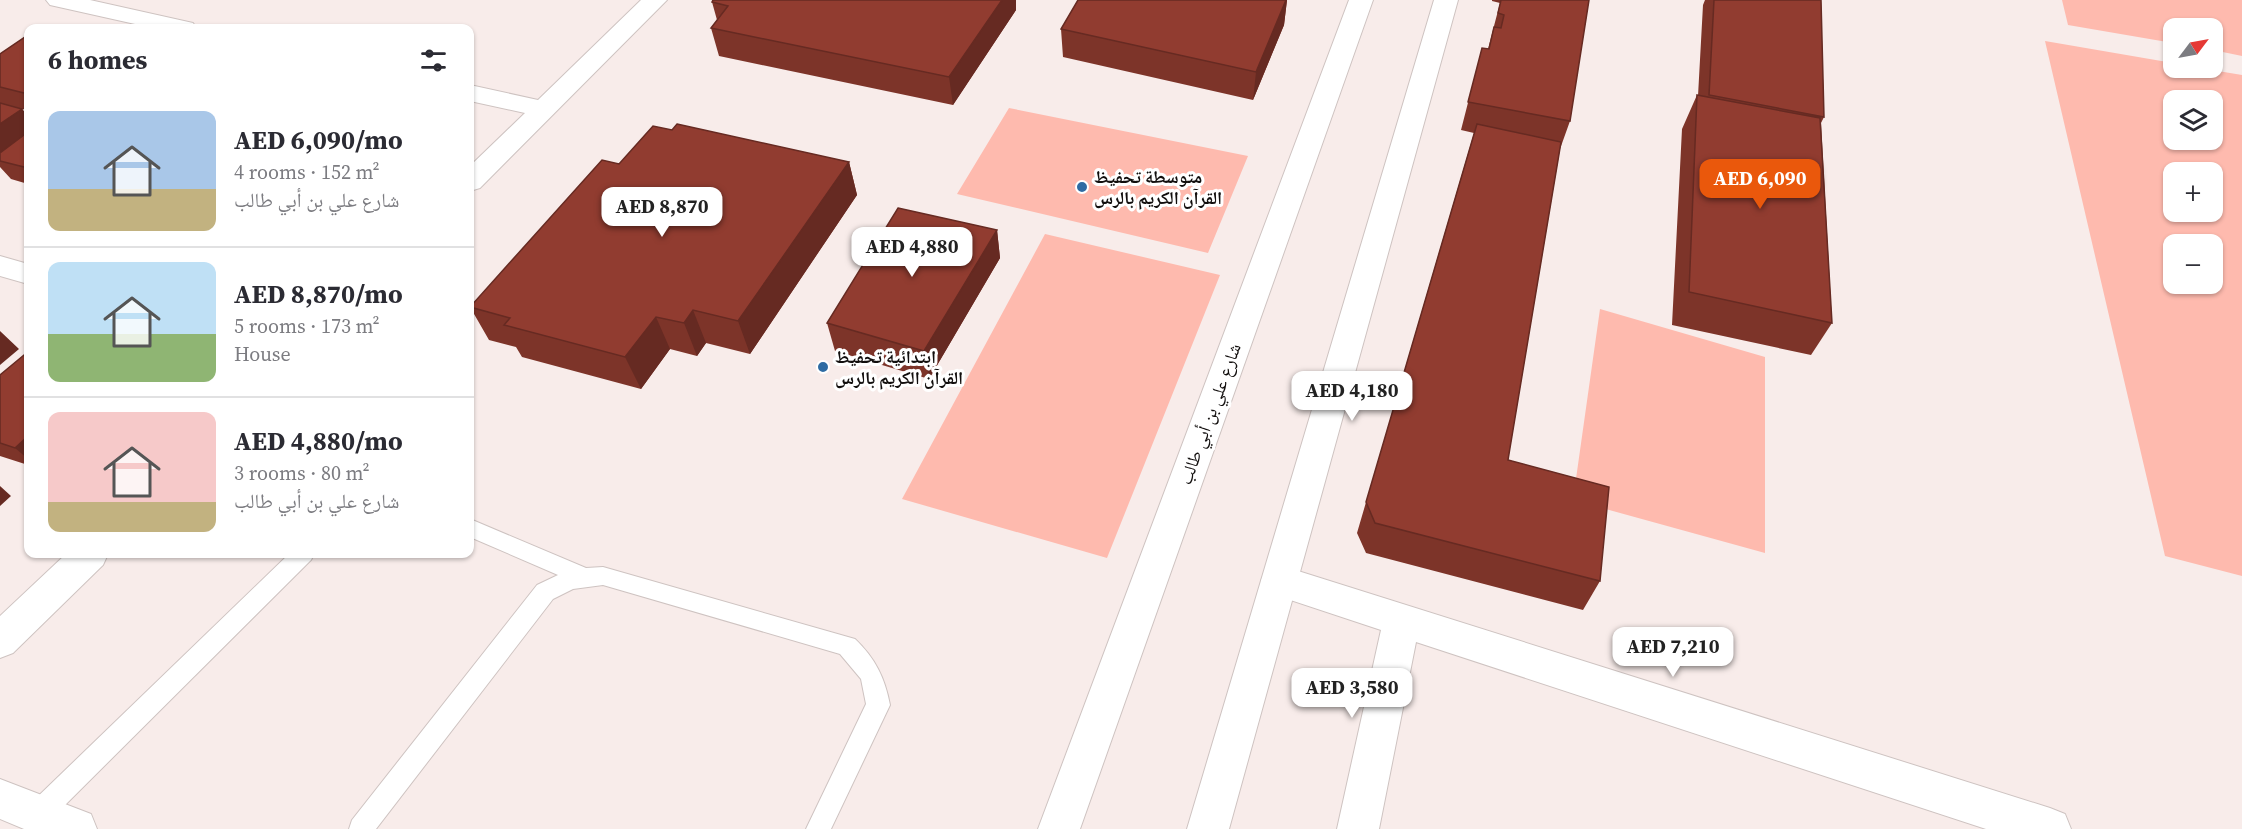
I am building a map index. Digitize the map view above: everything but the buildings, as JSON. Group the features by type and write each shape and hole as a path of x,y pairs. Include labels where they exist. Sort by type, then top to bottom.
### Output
{"street":[{"path":"58,0 166,24"},
{"path":"474,178 655,0"},
{"name":"شارع علي بن أبي طالب","path":"1059,829 1361,0"},
{"path":"1208,829 1446,0"},
{"path":"474,94 543,109"},
{"path":"0,266 24,273"},
{"path":"0,641 86,558"},
{"path":"1279,581 2050,829"},
{"path":"1358,829 1402,620"},
{"path":"0,799 76,829"}],"lane":[{"path":"474,530 582,576"},
{"path":"38,814 299,558"},
{"path":"361,829 545,592 564,581 582,576 603,576 847,646 865,663 875,684 878,705 818,829"}],"shaded area":[{"path":"2062,0 2242,0 2242,56 2223,52 2223,18 2163,18 2163,41 2068,25"},
{"path":"2045,41 2163,61 2163,78 2223,78 2223,72 2242,75 2242,576 2165,556"},
{"path":"1009,108 1248,156 1208,253 957,194"},
{"path":"1045,234 1220,275 1107,558 902,499"},
{"path":"1600,309 1765,357 1765,553 1573,500"}],"place":[{"name":"متوسطة تحفيظ القرآن الكريم بالرس","path":"1082,187"},
{"name":"ابتدائية تحفيظ القرآن الكريم بالرس","path":"823,367"}]}
